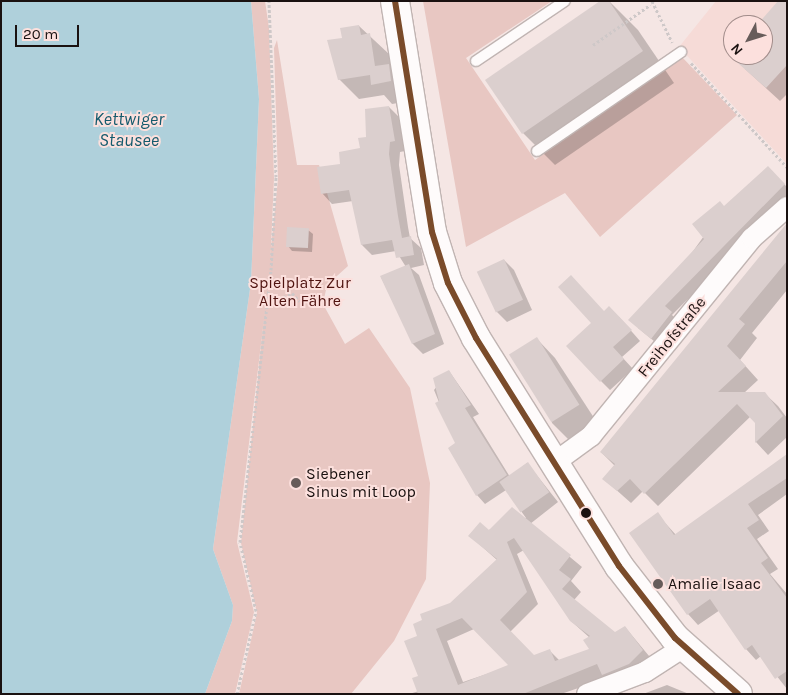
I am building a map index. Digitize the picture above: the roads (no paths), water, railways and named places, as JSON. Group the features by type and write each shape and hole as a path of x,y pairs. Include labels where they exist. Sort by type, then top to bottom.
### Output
{"main road":[{"path":"395,1 432,232 448,283 554,463 619,566 684,647 738,694"}],"street":[{"name":"Freihofstraße","path":"554,463 591,436 752,238 787,207"},
{"path":"587,694 645,672 684,647"}],"lane":[{"path":"476,62 565,1"},
{"path":"537,151 681,52"}],"water":[{"name":"Kettwiger Stausee","path":"1,1 251,1 259,99 251,282 213,549 233,605 232,621 205,694 1,694"}],"place":[{"name":"Siebener Sinus mit Loop","path":"296,483"},
{"name":"Amalie Isaac","path":"658,584"}],"park label":[{"name":"Spielplatz Zur Alten Fähre","path":"300,292"}]}
